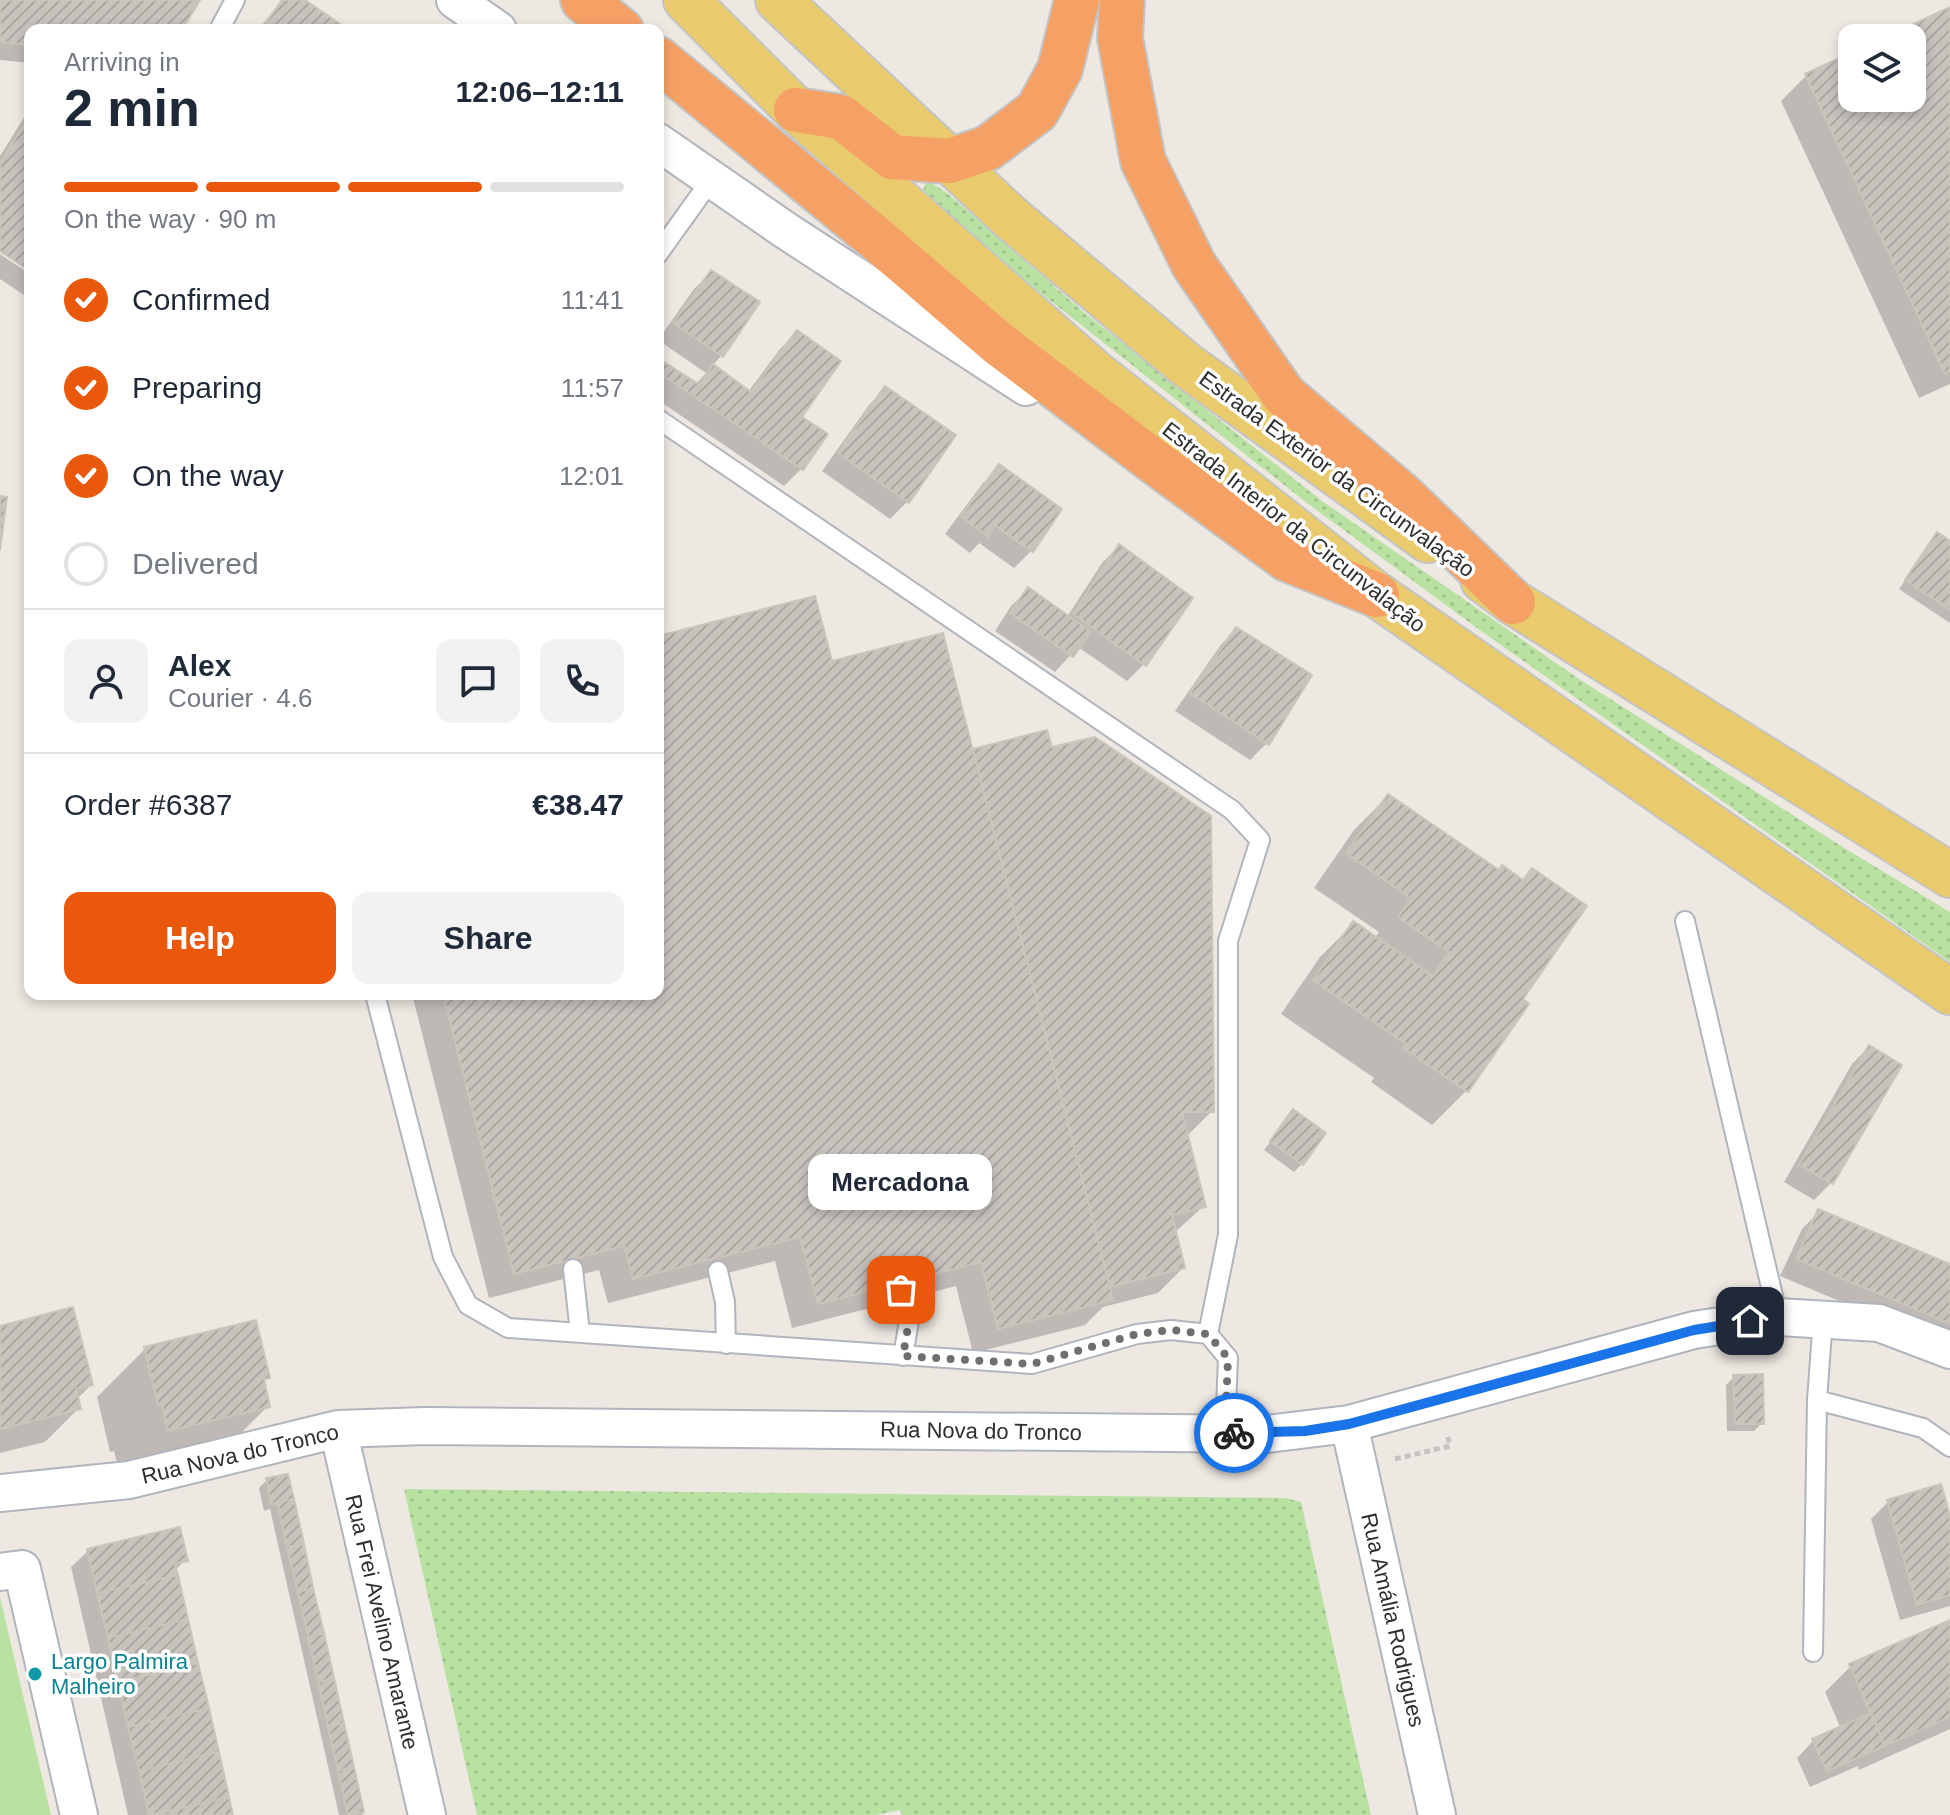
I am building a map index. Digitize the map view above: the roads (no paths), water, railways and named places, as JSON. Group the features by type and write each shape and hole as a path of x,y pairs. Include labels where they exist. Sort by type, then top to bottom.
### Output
{"highway":[{"path":"583,0 613,24"},
{"path":"796,110 841,117 892,157 950,161 988,148 1037,111 1060,69 1077,0"},
{"path":"1122,0 1120,38 1143,161 1194,265 1284,395 1403,496 1513,602"},
{"path":"664,64 999,344 1148,457 1287,559 1377,595"}],"main road":[{"name":"Estrada Interior da Circunvalação","path":"686,0 796,110 1095,373 1377,595 1950,992"},
{"name":"Estrada Exterior da Circunvalação","path":"778,0 1011,218 1185,364 1513,602 1950,875"}],"street":[{"path":"455,0 489,24"},
{"name":"Estrada Interior da Circunvalação","path":"664,146 1016,381 1148,457"},
{"name":"Rua Nova do Tronco","path":"0,1493 129,1480 338,1429 425,1426 1225,1433 1305,1431 1349,1424 1694,1330 1778,1317 1879,1323 1950,1350"},
{"name":"Rua Amália Rodrigues","path":"1349,1424 1437,1815"},
{"name":"Rua Frei Avelino Amarante","path":"338,1429 427,1815"},
{"path":"0,1572 22,1569 79,1815"}],"lane":[{"path":"222,24 235,0"},
{"path":"664,246 711,180"},
{"path":"664,423 1232,810 1260,840 1228,941 1228,1235 1208,1334"},
{"path":"1685,921 1778,1317"},
{"path":"377,1000 443,1257 468,1305 508,1328 1032,1364 1137,1334 1171,1330 1208,1334 1228,1358 1225,1433"},
{"path":"573,1269 580,1333"},
{"path":"718,1271 725,1302 726,1344"},
{"path":"901,1290 909,1321 903,1356"},
{"path":"1813,1652 1817,1400 1823,1318"},
{"path":"1817,1400 1923,1428 1950,1447"}],"place":[{"name":"Mercadona","path":"901,1290"},
{"name":"Largo Palmira Malheiro","path":"35,1674"}]}
